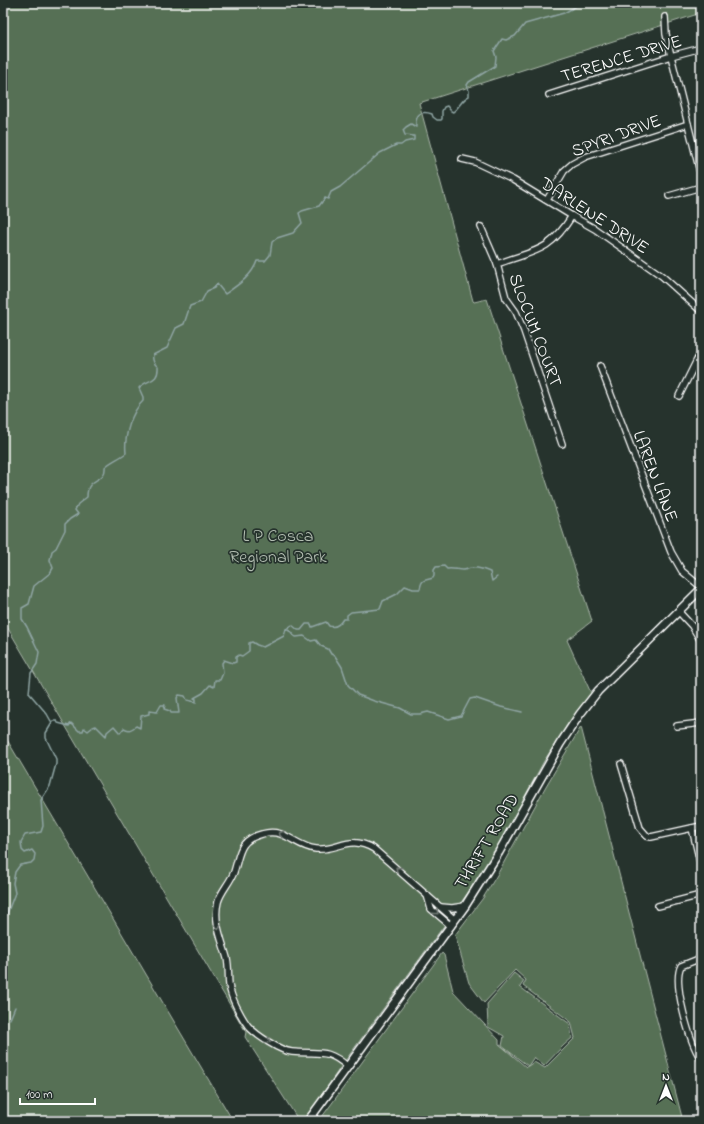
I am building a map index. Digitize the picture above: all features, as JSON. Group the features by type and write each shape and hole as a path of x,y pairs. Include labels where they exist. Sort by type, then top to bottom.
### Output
{"street":[{"path":"665,17 666,34 701,176"},
{"name":"TERENCE DRIVE","path":"549,95 671,56 701,48"},
{"name":"SPYRI DRIVE","path":"547,200 564,171 572,164 586,157 688,124"},
{"name":"DARLENE DRIVE","path":"462,159 475,162 498,172 594,229 662,276 701,311"},
{"path":"669,196 701,187"},
{"path":"497,264 533,253 545,247 561,232 572,216"},
{"name":"SLOCUM COURT","path":"481,227 497,264 506,298 516,312 524,331 562,444"},
{"path":"679,396 701,352"},
{"name":"LAREN LANE","path":"600,366 671,552 682,570 701,588"},
{"name":"THRIFT ROAD","path":"308,1121 465,906 499,852 560,744 580,714 598,691 679,612 701,588"},
{"path":"679,612 692,626 701,641"},
{"path":"677,726 701,723"},
{"path":"621,764 638,823 644,834 651,837 701,826"},
{"path":"692,828 701,866"},
{"path":"348,1067 331,1055 324,1053 290,1052 281,1049 248,1026 232,997 229,984 227,959 218,931 217,908 218,901 223,891 233,876 236,860 241,847 252,838 263,833 270,832 284,834 304,846 315,849 326,849 344,843 360,842 374,849 427,895 440,907 453,923"},
{"path":"658,906 701,894"},
{"path":"427,895 431,909 453,923"},
{"path":"440,907 452,908 465,906"},
{"path":"701,958 681,966 678,973 679,989 689,1031 694,1048 701,1059"}],"green space":[{"name":"L P Cosca Regional Park","path":"3,3 701,3 701,13 419,103 473,301 487,299 592,621 567,640 591,693 569,722 544,761 497,848 473,886 342,1065 313,1108 301,1121 299,1121 245,1037 246,1032 3,620"},
{"path":"581,727 683,1121 319,1121 442,953 444,955 453,991 499,1040 499,1044 526,1067 534,1062 545,1068 575,1038 571,1022 523,986 526,980 515,970 484,1003 469,983 455,935 483,898 497,875 546,786"},
{"path":"3,733 233,1121 3,1121"},
{"path":"514,973 524,981 520,987 570,1024 572,1038 544,1066 534,1057 528,1066 502,1046 504,1036 488,1027 487,1004"}],"waterway":[{"path":"3,924 15,893 13,883 15,872 20,865 31,863 34,860 35,854 32,850 25,853 22,850 21,842 25,835 41,832 43,826 41,800 50,786 56,764 56,759 46,738 46,733 52,723 47,714 29,693 31,673 37,664 39,652 22,619 22,608 29,604 34,586 50,573 53,568 50,560 52,551 56,548 65,530 65,524 78,514 75,510 78,504 87,497 90,485 103,476 105,467 126,453 126,440 129,425 135,412 143,401 139,388 154,378 158,372 158,367 155,365 153,355 167,348 176,328 184,324 190,306 201,302 207,291 214,288 217,284 225,294 240,284 248,276 257,261 265,261 270,255 272,242 277,238 293,233 302,223 299,213 319,206 325,198 328,199 331,192 340,187 380,153 396,145 401,145 405,142 414,140 414,136 405,135 403,130 411,124 416,127 417,119 420,114 432,114 437,120 441,120 444,107 447,106 453,112 464,99 469,96 467,85 469,82 495,66 496,57 494,51 502,39 506,40 515,36 525,24 564,13 582,3"},
{"path":"51,722 57,721 58,723 69,726 71,723 79,731 83,731 84,728 88,731 96,726 106,736 107,732 114,726 120,733 124,728 127,730 130,730 136,726 140,728 141,716 149,714 149,711 157,712 161,705 165,705 164,709 170,711 171,713 179,713 177,698 179,695 185,696 187,700 196,702 196,699 194,698 203,693 210,685 214,687 215,680 220,680 223,673 222,663 224,660 233,663 236,662 236,657 239,655 242,656 249,651 249,643 252,642 263,647 284,636 286,629 292,625 298,630 301,630 306,624 311,624 312,627 326,622 329,626 335,626 343,619 347,619 347,615 351,612 380,609 383,601 397,594 405,586 413,589 420,589 423,581 433,578 436,567 444,566 447,569 463,570 479,568 490,572 492,581 497,577"},
{"path":"286,629 293,633 296,637 304,636 311,641 316,640 321,646 328,649 331,654 335,656 342,667 348,685 358,695 374,701 400,708 411,714 428,712 449,719 461,716 470,699 475,698 501,707 522,712"},
{"path":"10,1019 15,1007"}]}
